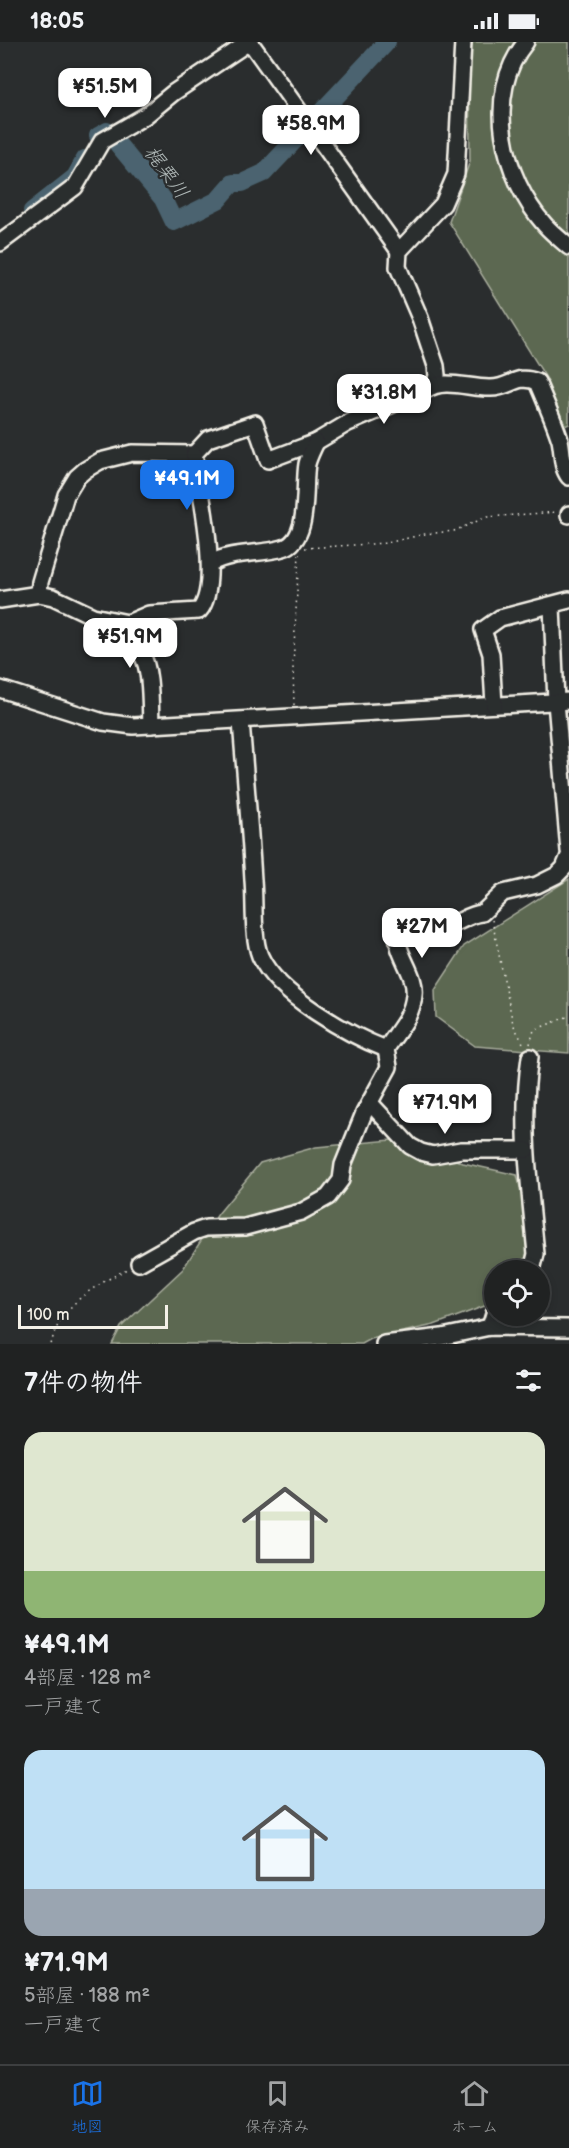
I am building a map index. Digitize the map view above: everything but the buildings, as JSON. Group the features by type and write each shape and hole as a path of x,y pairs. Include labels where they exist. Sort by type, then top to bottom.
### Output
{"street":[{"path":"0,243 75,187 102,141 145,116 173,93 249,42 399,251 398,267 420,318 437,375 435,383 426,390 348,423 316,442 268,460 255,423 208,438 194,454 132,453 100,461 77,477 66,495 40,582 39,594"},
{"path":"399,251 443,204 456,174 463,42"},
{"path":"526,42 519,51 510,75 503,102 502,130 509,160 524,195 545,225 569,247"},
{"path":"435,383 494,389 518,378 537,382 559,439 563,468 569,477"},
{"path":"211,563 220,558 285,548 294,542 300,533 307,465 316,442"},
{"path":"0,600 39,594 53,597 93,616 113,622 128,623 149,615 166,612 189,614 199,611 205,605 208,571 211,563 194,454"},
{"path":"494,705 491,654 483,630 500,618 569,600"},
{"path":"552,606 562,702 569,851"},
{"path":"113,622 114,628 142,654 147,667 151,725"},
{"path":"0,689 103,722 133,726 562,702"},
{"path":"242,721 255,923 260,956 281,984 320,1015 360,1039 386,1049"},
{"path":"139,1263 194,1232 206,1228 245,1227 301,1212 328,1197 341,1180 343,1165 364,1113 389,1067 386,1049 405,1025 415,992 395,938 399,927 444,926 460,922 472,914 482,913 502,893 537,885 557,875 564,868 569,856"},
{"path":"530,1057 525,1092 526,1150 536,1254 534,1260"},
{"path":"370,1104 410,1146 421,1152 433,1155 461,1150 526,1150"},
{"path":"384,1344 442,1337 490,1327 569,1328"}],"path":[{"path":"294,717 293,667 300,548 387,543 425,534 454,531 488,517 564,512 569,515"},
{"path":"489,907 513,1024 530,1057"},
{"path":"530,1057 530,1044 534,1030 569,1016"},
{"path":"50,1344 62,1319 81,1297 93,1287 139,1263"}],"green space":[{"path":"469,42 569,42 569,424 563,427 545,382 548,381 449,222 470,161"},
{"path":"569,879 569,1053 475,1046 436,1017 435,990 464,946"},
{"path":"392,1140 432,1150 463,1163 517,1175 524,1203 528,1252 525,1260 484,1260 484,1306 434,1325 371,1339 362,1344 112,1344 121,1327 183,1269 218,1214 260,1163 316,1147"}],"waterway":[{"name":"梶栗川","path":"98,136 107,131 163,199 174,222 218,200 233,183 242,183 264,173 387,42"},
{"name":"梶栗川","path":"32,211 75,177 85,159"}]}
